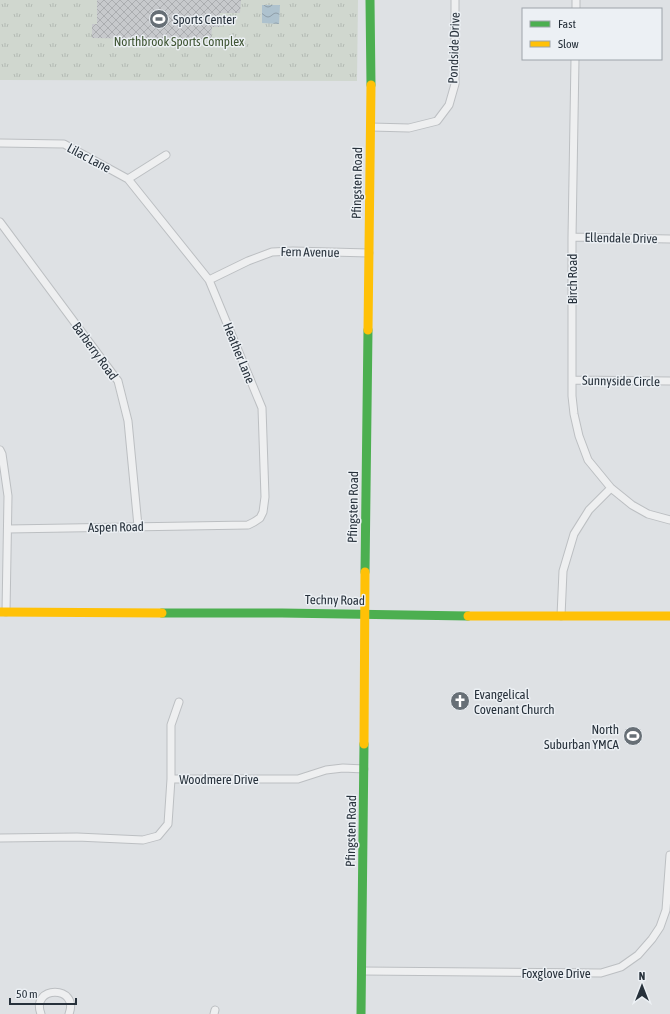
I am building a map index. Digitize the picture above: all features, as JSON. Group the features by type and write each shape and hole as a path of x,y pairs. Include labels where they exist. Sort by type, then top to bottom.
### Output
{"main road":[{"name":"Pfingsten Road","path":"361,1014 368,253 371,127 371,0"},
{"name":"Techny Road","path":"3,612 670,616"}],"street":[{"name":"Pondside Drive","path":"371,127 409,128 437,120 449,105 454,84 455,0"},
{"name":"Birch Road","path":"575,60 572,237 572,396 574,414 579,436 588,460 610,488 632,505 648,514 670,520"},
{"name":"Lilac Lane","path":"0,143 64,144 128,179"},
{"path":"128,179 166,155"},
{"name":"Heather Lane","path":"128,179 208,280 262,408 265,497 264,512 260,518 248,525 225,526"},
{"name":"Barberry Road","path":"0,222 118,381 128,421 138,526"},
{"name":"Ellendale Drive","path":"572,237 670,239"},
{"name":"Fern Avenue","path":"208,280 248,261 272,252 368,253"},
{"name":"Sunnyside Circle","path":"572,380 670,381"},
{"path":"0,450 2,454 8,496 8,529 3,612"},
{"path":"561,616 563,571 574,534 589,510 610,488"},
{"name":"Aspen Road","path":"8,529 138,526 225,526"},
{"path":"171,779 172,725 180,702"},
{"name":"Woodmere Drive","path":"0,838 78,837 143,840 158,836 168,824 171,779 298,779 326,770 343,768 364,769"},
{"name":"Foxglove Drive","path":"362,971 601,973 621,967 638,955 660,927 666,910 670,855"},
{"path":"41,1014 40,1005 42,998 47,994 54,992 62,993 68,998 71,1005 69,1014"}],"green space":[{"name":"Northbrook Sports Complex","path":"0,0 358,0 357,81 0,80"}],"water":[{"path":"262,5 280,5 279,24 262,23"}],"building":[{"name":"Sports Center","path":"97,0 241,0 240,13 220,13 220,27 212,27 211,40 92,38 92,24 97,24"}],"traffic: fast":[{"path":"370,0 371,85"},
{"path":"365,572 368,330"},
{"path":"162,613 468,616"},
{"path":"361,1014 364,744"}],"traffic: slow":[{"path":"368,330 371,85"},
{"path":"364,744 365,572"},
{"path":"0,612 162,613"},
{"path":"468,616 670,616"}],"place":[{"name":"Sports Center","path":"159,19"},
{"name":"Evangelical Covenant Church","path":"460,701"},
{"name":"North Suburban YMCA","path":"633,736"}]}
